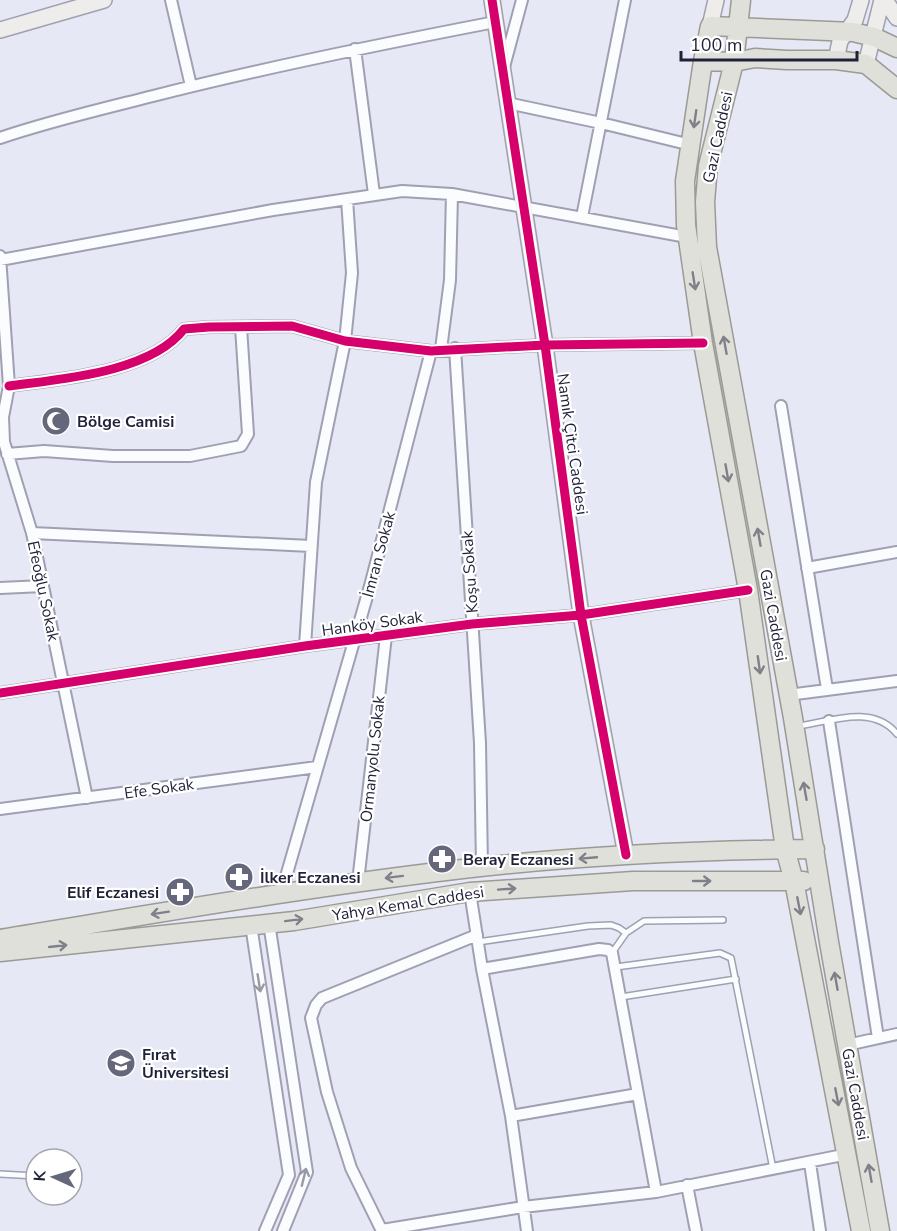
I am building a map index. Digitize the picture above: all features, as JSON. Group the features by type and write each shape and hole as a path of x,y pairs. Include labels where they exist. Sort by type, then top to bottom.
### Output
{"main road":[{"name":"Gazi Caddesi","path":"741,0 734,62 708,166 705,202 707,247 794,727 880,1231"},
{"path":"710,26 845,32 874,37 897,48"},
{"name":"Gazi Caddesi","path":"710,26 685,181 687,237 703,343 748,590 785,849 794,881 861,1231"},
{"path":"703,61 734,62 755,58 836,60 866,64 897,88"},
{"name":"Yahya Kemal Caddesi","path":"0,939 358,882 482,867 626,855 814,849"},
{"name":"Yahya Kemal Caddesi","path":"0,952 294,921 470,891 633,881 819,880"}],"street":[{"path":"0,30 61,6 104,0"},
{"path":"171,0 191,86"},
{"name":"Namık Çitci Caddesi","path":"492,0 545,345 581,615 626,855"},
{"path":"503,73 522,0"},
{"path":"582,217 625,0"},
{"name":"Gazi Caddesi","path":"710,26 716,0"},
{"path":"836,60 840,41 855,20 861,0"},
{"path":"883,0 897,18"},
{"path":"866,64 883,0"},
{"path":"0,138 41,124 191,86 355,49 495,22"},
{"path":"355,49 374,194"},
{"path":"507,104 601,123 691,145"},
{"path":"687,237 452,194 402,191 141,233 0,259 9,386 95,375 154,354 175,340 184,329 292,327 345,341 436,350 545,345 703,343"},
{"name":"İmran Sokak","path":"281,894 436,350 450,280 452,194"},
{"path":"305,646 316,482 345,341 352,273 347,199"},
{"path":"7,454 44,451 112,456 190,456 241,446 248,434 241,327"},
{"name":"Koşu Sokak","path":"455,348 480,743 482,867"},
{"name":"Efeoğlu Sokak","path":"9,386 2,417 4,442 32,533 87,798"},
{"path":"781,406 827,689"},
{"path":"32,533 311,546"},
{"path":"807,568 897,552"},
{"path":"0,588 43,586"},
{"name":"Hanköy Sokak","path":"0,693 305,646 472,624 581,615 748,590"},
{"name":"Ormanyolu Sokak","path":"358,882 386,636"},
{"path":"788,695 897,681"},
{"path":"829,721 878,1038"},
{"name":"Efe Sokak","path":"0,809 317,767"},
{"path":"470,891 482,969 511,1116 527,1231"},
{"path":"269,922 307,1172 283,1231"},
{"path":"250,925 289,1175 265,1231"},
{"path":"477,938 322,998 314,1009 312,1023 318,1058 337,1127 360,1188 382,1231 523,1207 656,1192 848,1155"},
{"path":"482,969 588,950 603,949 612,953 656,1192"},
{"path":"847,1045 897,1034"},
{"path":"511,1116 638,1094"},
{"path":"810,1163 820,1231"},
{"path":"687,1185 696,1231"}],"lane":[{"path":"794,727 855,716 871,717 885,723 897,734"},
{"path":"612,953 626,933 644,921 723,920"},
{"path":"477,938 611,925 626,933"},
{"path":"616,967 720,953 731,958 773,1170"},
{"path":"621,997 736,979"},
{"path":"0,1174 24,1175"}],"cycle path":[{"path":"492,0 545,345 581,615 626,855"},
{"path":"9,386 78,376 127,365 169,344 184,329 209,327 292,326 345,341 431,351 545,345 703,343"},
{"path":"0,693 305,646 472,624 581,615 748,590"}],"place":[{"name":"Bölge Camisi","path":"56,421"},
{"name":"Beray Eczanesi","path":"442,859"},
{"name":"İlker Eczanesi","path":"239,877"},
{"name":"Elif Eczanesi","path":"180,892"},
{"name":"Fırat Üniversitesi","path":"121,1063"}]}
